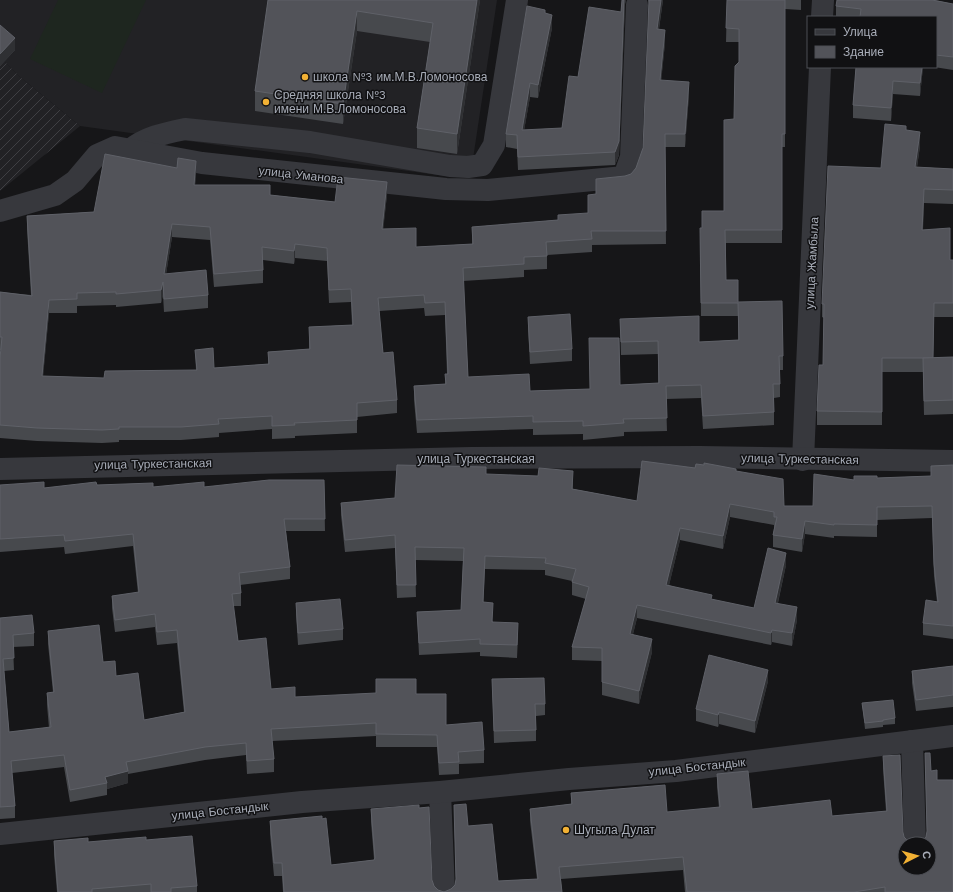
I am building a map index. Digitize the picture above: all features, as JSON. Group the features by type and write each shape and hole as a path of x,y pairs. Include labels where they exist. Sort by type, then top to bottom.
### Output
{"street":[{"path":"130,150 138,142 167,132 186,129 310,142 450,166 468,167 482,165 494,146 517,0"},
{"path":"822,16 823,0"},
{"name":"улица Уманова","path":"0,212 56,195 75,181 97,155 114,146 202,164 446,189 488,190 624,177 631,157 638,5"},
{"name":"улица Жамбыла","path":"803,460 820,68"},
{"name":"улица Туркестанская","path":"0,468 471,458 700,457 803,460 953,461"},
{"name":"улица Бостандык","path":"0,834 302,802 440,792 569,779 676,771 953,736"},
{"path":"912,741 915,836"},
{"path":"440,792 444,892"}],"shaded area":[{"name":"Средняя школа №3 имени М.В.Ломоносова","path":"0,0 497,0 471,172 452,177 80,126 20,77 0,57"},
{"path":"58,0 146,0 102,93 30,59"},
{"path":"0,57 20,77 80,126 0,191"}],"building":[{"name":"школа №3 им.М.В.Ломоносова","path":"268,0 477,0 457,134 417,128 433,23 357,11 343,104 255,91"},
{"path":"622,0 624,0 619,141 615,152 518,157 517,135 506,134 527,6 545,10 545,13 552,15 538,85 530,83 522,130 562,128 569,76 578,77 589,7 621,12"},
{"path":"649,0 661,0 657,29 665,30 660,80 689,82 685,134 665,134 666,231 591,231 592,239 546,242 547,256 524,257 524,264 463,268 468,377 529,374 530,391 590,389 589,338 619,338 620,385 659,383 658,341 621,342 620,319 699,316 699,342 739,340 738,303 701,303 700,228 702,228 702,211 724,211 724,120 734,119 735,66 739,62 739,29 726,28 727,0 785,0 785,134 782,134 782,230 725,230 726,280 738,280 738,302 782,301 783,356 779,356 780,384 773,384 774,412 703,416 701,385 666,386 667,418 623,419 624,423 583,426 583,421 533,422 533,416 417,420 414,386 446,384 445,374 448,374 445,302 425,303 424,295 378,298 383,353 393,352 397,400 357,403 357,420 294,423 295,425 272,426 272,416 218,419 219,424 181,427 119,427 119,429 102,430 0,425 0,358 2,337 0,337 0,292 32,296 27,216 94,212 105,154 177,168 178,158 196,161 194,185 270,185 270,195 335,202 338,177 387,182 382,229 416,228 416,247 473,244 472,227 558,220 558,215 588,213 588,195 596,194 596,179 631,174 636,168 643,148","holes":["172,224 210,227 214,274 263,270 262,247 294,251 295,244 327,248 329,290 351,289 353,325 309,327 310,349 268,352 269,364 214,368 213,348 195,350 197,370 105,371 104,378 42,376 49,300 77,299 77,293 116,292 116,294 161,290 163,282 164,299 208,295 206,270 164,274"]},
{"path":"837,0 932,0 953,4 953,57 937,55 937,16 860,16 861,9 836,6"},
{"path":"0,25 15,38 0,54"},
{"path":"856,68 922,68 920,83 893,81 891,108 853,105"},
{"path":"885,124 906,126 906,130 920,132 915,167 953,169 953,190 924,189 922,230 950,228 950,260 953,260 953,303 934,303 933,358 882,358 882,412 817,411 819,365 823,365 824,304 822,304 828,166 881,168"},
{"path":"570,314 572,349 530,352 528,317"},
{"path":"953,357 953,400 924,401 923,358"},
{"path":"642,461 695,468 696,464 704,465 704,463 736,469 736,471 783,479 784,506 813,506 814,474 854,480 854,476 877,476 877,478 931,476 931,466 953,465 953,626 923,623 926,600 938,602 934,564 932,506 877,507 877,525 834,525 805,521 802,539 773,535 777,517 774,517 774,512 730,504 723,536 680,528 666,585 712,595 711,599 754,608 768,548 786,553 775,603 797,607 792,633 772,630 771,633 637,605 630,634 652,639 639,691 602,682 602,648 572,647 589,587 572,582 576,569 545,563 546,558 485,556 483,602 493,603 492,622 518,623 517,645 480,644 480,639 419,643 417,612 461,610 464,548 415,547 416,585 397,585 395,535 345,540 341,503 395,498 397,465 486,467 486,474 538,476 539,468 573,471 572,489 637,501"},
{"path":"269,480 324,480 325,519 284,519 290,567 239,573 241,593 232,594 238,641 266,638 271,689 295,687 295,697 376,693 376,679 416,679 416,694 446,694 446,725 482,722 484,750 458,752 459,762 439,763 437,735 376,734 376,723 271,729 274,759 247,761 246,743 205,747 126,762 128,771 105,777 107,783 70,790 64,755 11,761 15,806 0,807 0,618 32,615 34,633 13,635 14,658 3,659 9,732 51,727 47,693 54,692 48,631 99,625 103,662 115,661 116,676 138,673 144,720 185,712 177,630 157,632 155,614 115,620 112,596 139,592 133,534 65,541 64,535 0,539 0,485 44,482 44,488 96,482 97,485 153,483 153,487 204,482 204,487"},
{"path":"340,599 343,629 298,633 296,603"},
{"path":"709,655 768,670 755,721 719,712 718,715 696,709"},
{"path":"953,666 953,695 916,700 912,671"},
{"path":"544,678 545,704 535,704 536,730 494,731 492,679"},
{"path":"893,700 895,718 865,723 862,703"},
{"path":"925,753 930,753 931,771 937,770 937,780 953,780 953,892 885,892 885,887 854,892 687,892 683,857 559,867 562,892 444,892 451,889 455,885 456,879 454,805 466,804 468,826 492,824 498,881 538,879 530,809 572,804 571,793 665,785 667,812 720,807 717,774 748,771 752,809 830,800 832,816 887,811 883,756 900,755 904,836 897,836 897,876 937,876 937,836 926,836"},
{"path":"419,805 419,808 429,807 432,880 434,886 438,890 444,892 284,892 282,863 274,863 270,821 322,816 322,819 326,818 331,865 374,860 371,809"},
{"path":"192,836 197,886 171,888 171,892 151,892 151,884 92,889 92,892 58,892 54,841 88,838 88,842 146,837 146,840"}],"place":[{"name":"школа №3 им.М.В.Ломоносова","path":"305,77"},
{"name":"Средняя школа №3 имени М.В.Ломоносова","path":"266,102"},
{"name":"Шугыла Дулат","path":"566,830"}]}
